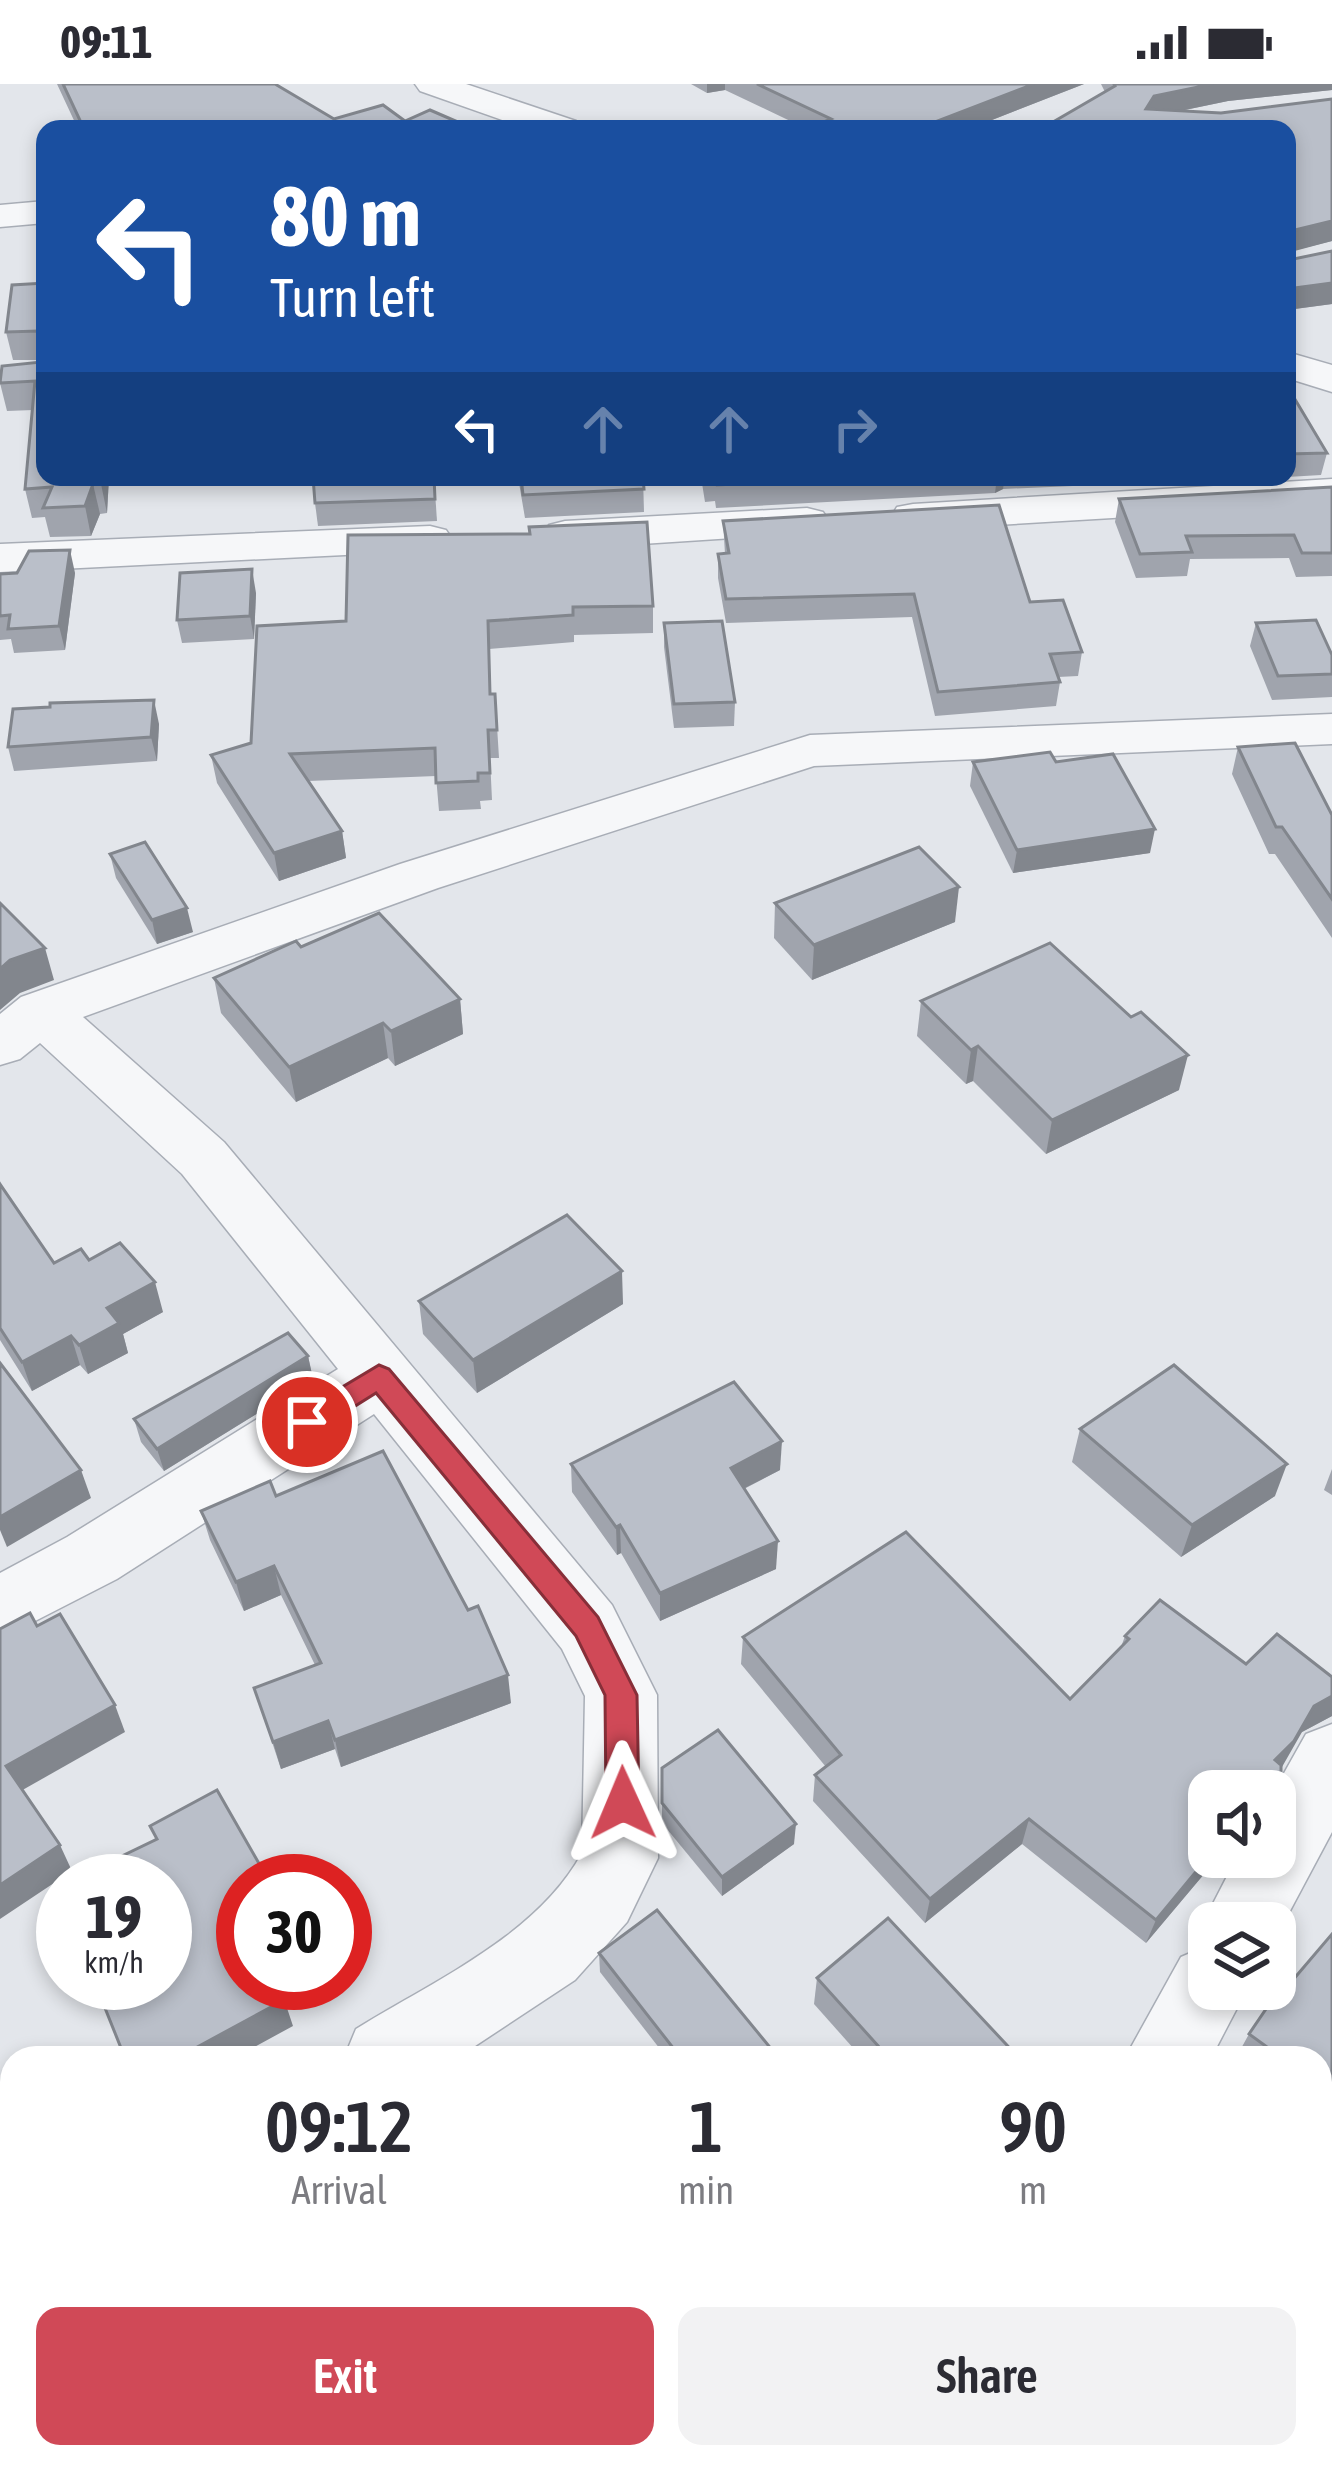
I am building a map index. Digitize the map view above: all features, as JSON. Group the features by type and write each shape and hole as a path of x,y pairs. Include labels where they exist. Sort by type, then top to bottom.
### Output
{"street":[{"path":"449,86 539,120"},
{"path":"0,216 36,213"},
{"path":"1296,367 1332,379"},
{"path":"531,536 1332,492"},
{"path":"0,558 462,539"},
{"path":"21,1028 419,876 810,751 1332,729"},
{"path":"21,1028 203,1158 587,1627 621,1695 620,1858 600,1896 547,1953 404,2046"},
{"path":"0,1608 92,1558 379,1377"},
{"path":"1253,1902 1332,1758"},
{"path":"1173,2046 1194,2010"}],"building":[{"path":"63,84 275,84 334,119 383,105 404,120 80,120"},
{"path":"757,84 1034,84 940,120 831,119"},
{"path":"1213,84 1154,96 1146,109 1221,113 1332,99 1332,221 1296,230 1296,120 1056,120 1115,86"},
{"path":"430,110 453,120 407,120"},
{"path":"1332,251 1332,283 1296,288 1296,259"},
{"path":"36,284 36,331 6,332 12,285"},
{"path":"36,363 36,486 92,486 85,506 43,508 52,487 25,489 35,381 0,383 2,366"},
{"path":"1296,401 1327,453 1296,454"},
{"path":"314,486 434,486 435,499 315,503"},
{"path":"522,486 644,489 523,495"},
{"path":"1332,487 1332,553 1302,553 1294,535 1186,536 1192,552 1140,554 1119,499"},
{"path":"999,505 1030,602 1063,600 1082,652 1050,654 1060,682 938,692 914,594 726,599 718,554 729,553 723,521"},
{"path":"647,522 653,606 573,607 573,615 488,621 490,694 495,694 497,730 488,730 490,773 478,773 478,781 436,783 435,748 290,754 342,831 274,853 211,755 251,743 257,626 346,621 348,535 530,534 529,527"},
{"path":"70,550 59,626 8,629 10,615 0,616 0,574 17,573 29,551"},
{"path":"252,569 250,616 177,620 180,573"},
{"path":"1316,620 1332,655 1332,674 1278,676 1256,623"},
{"path":"722,621 735,702 674,704 664,623"},
{"path":"154,700 151,737 8,747 13,709 50,707 50,703"},
{"path":"1295,743 1332,815 1332,899 1282,827 1276,827 1238,747"},
{"path":"1050,752 1056,762 1113,754 1155,829 1017,850 973,762"},
{"path":"145,842 187,908 152,920 110,854"},
{"path":"919,847 959,887 814,945 775,903"},
{"path":"0,903 45,948 10,960 0,969"},
{"path":"379,913 460,999 391,1031 383,1023 289,1067 214,978 296,941 301,947"},
{"path":"1050,943 1131,1017 1141,1012 1188,1055 1052,1120 978,1046 971,1050 921,1001"},
{"path":"0,1184 54,1263 81,1249 89,1260 120,1243 155,1282 107,1308 119,1323 79,1345 71,1336 22,1362 0,1328"},
{"path":"567,1215 622,1271 473,1360 419,1301"},
{"path":"288,1333 308,1356 157,1449 134,1419"},
{"path":"0,1363 81,1470 0,1517"},
{"path":"1174,1365 1287,1464 1192,1525 1080,1429"},
{"path":"734,1382 782,1441 731,1468 778,1541 660,1593 620,1525 616,1527 571,1464"},
{"path":"383,1451 468,1610 478,1606 508,1675 335,1740 328,1721 273,1742 254,1688 321,1663 274,1566 236,1582 201,1511 270,1481 276,1496"},
{"path":"906,1532 1070,1699 1160,1600 1246,1664 1277,1634 1332,1677 1332,1696 1314,1706 1294,1741 1275,1760 1281,1770 1188,1770 1191,1878 1156,1920 1029,1819 930,1899 815,1775 841,1755 743,1637"},
{"path":"30,1613 37,1626 60,1614 115,1705 6,1766 60,1845 46,1854 36,1854 36,1861 0,1885 0,1629"},
{"path":"718,1730 796,1824 722,1877 662,1803 662,1768"},
{"path":"217,1790 254,1854 216,1854 216,2010 266,2010 199,2046 120,2046 106,2010 192,2010 192,1854 126,1854 157,1839 150,1826"},
{"path":"657,1910 769,2046 672,2046 599,1953"},
{"path":"888,1918 1008,2046 878,2046 817,1978"},
{"path":"1332,1934 1332,2046 1266,2046 1249,2034 1265,2010 1296,2010 1296,1976"}],"route":[{"path":"307,1422 379,1377 587,1627 621,1695 623,1803"}]}
